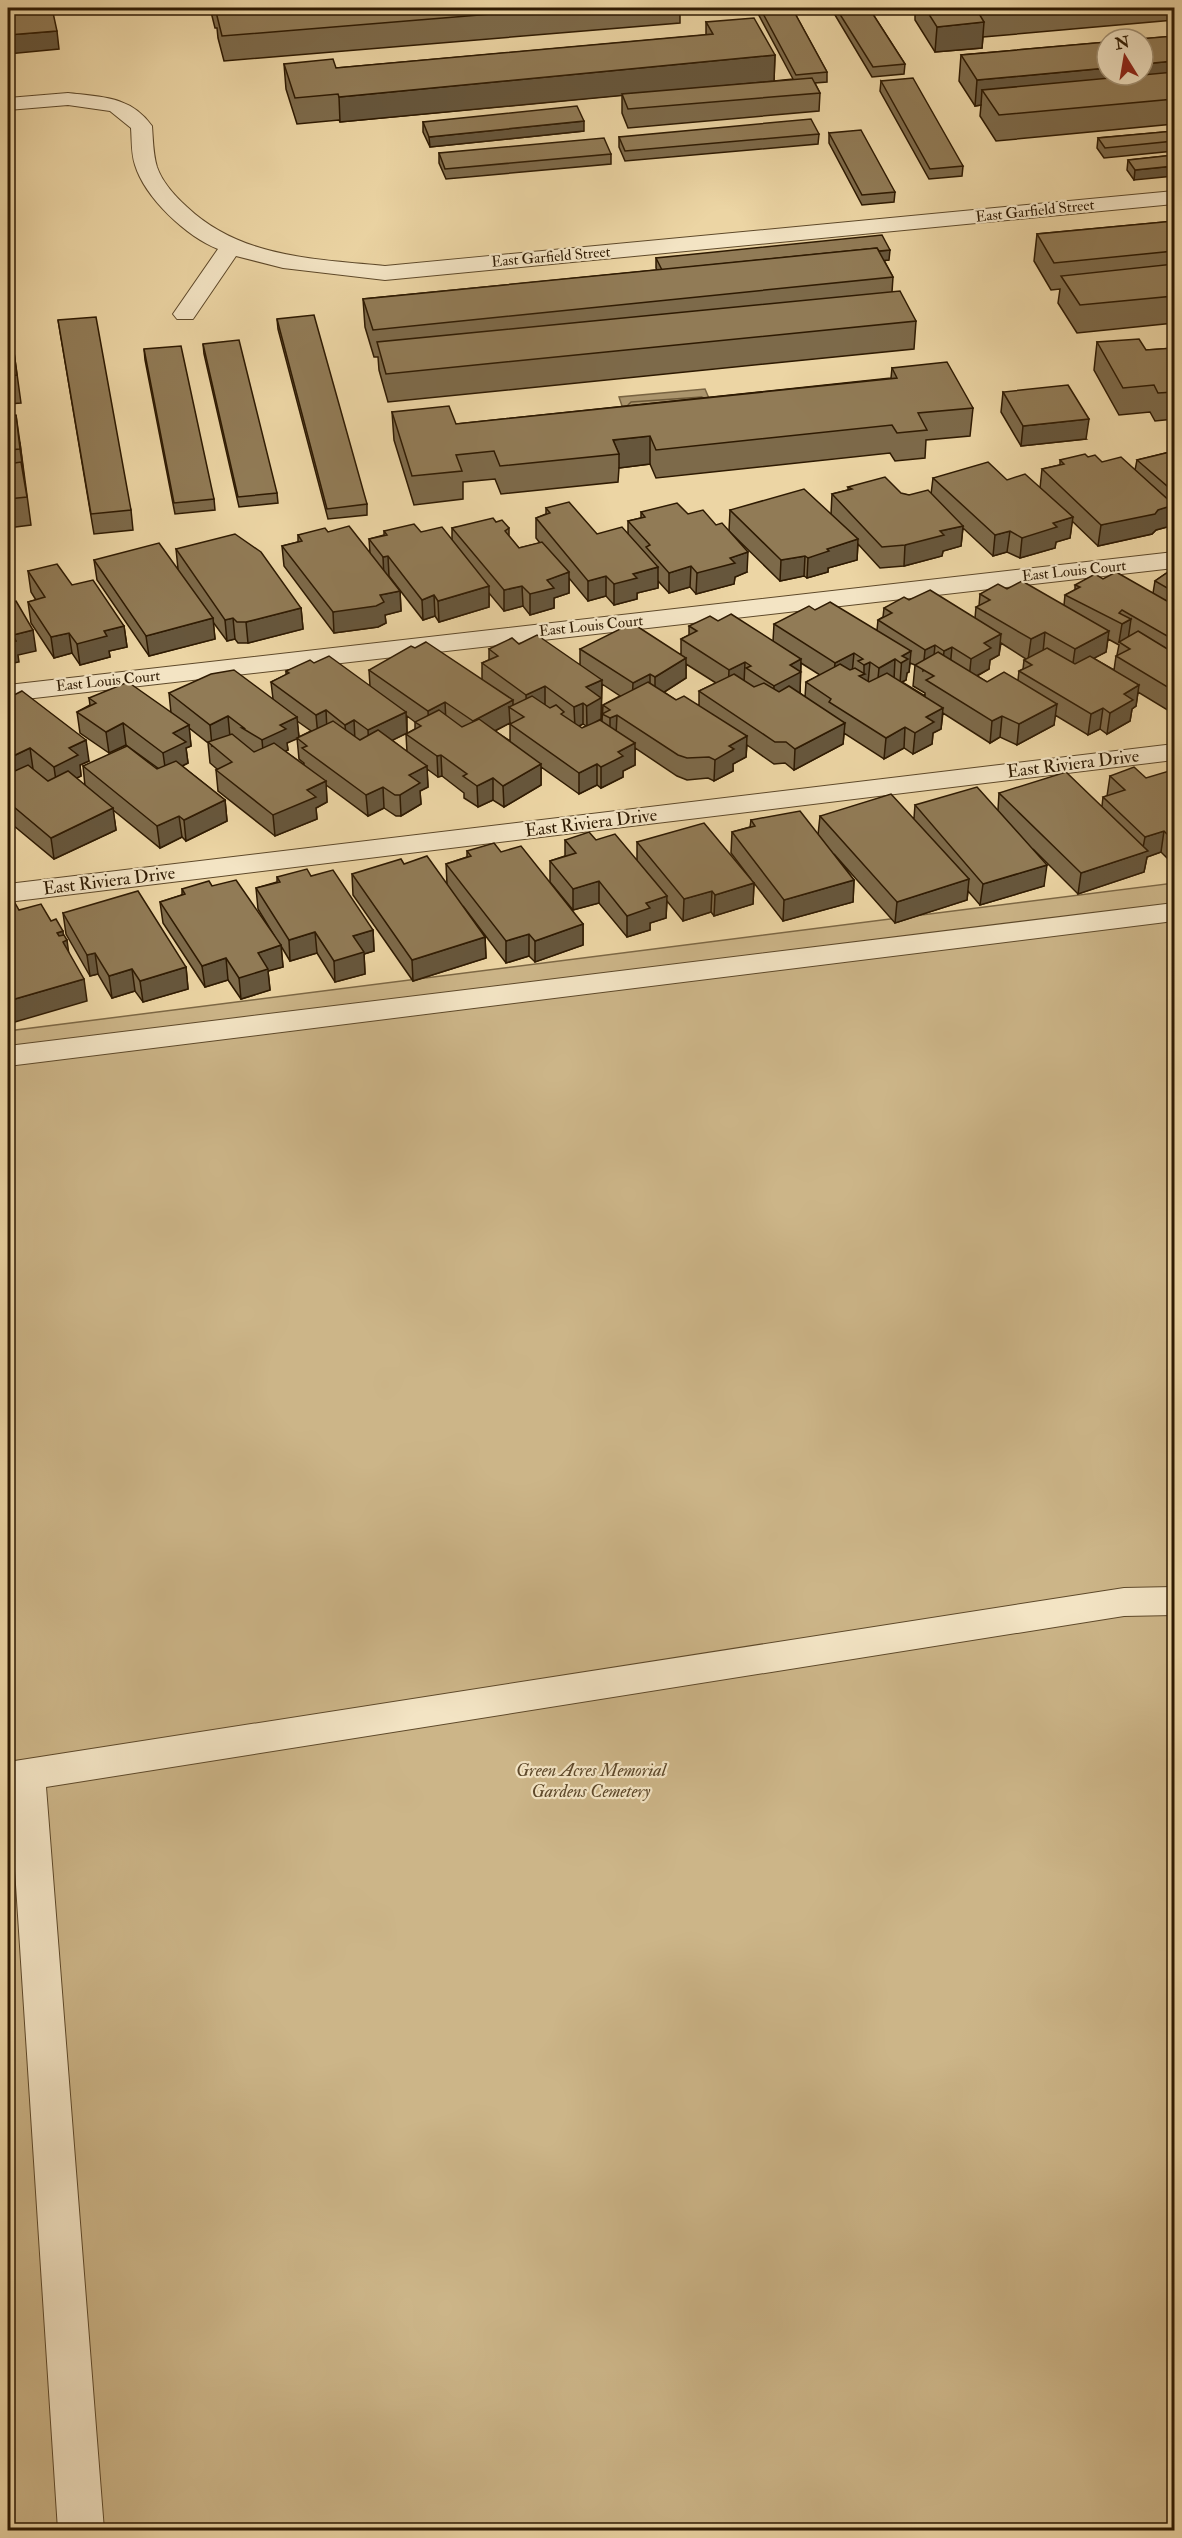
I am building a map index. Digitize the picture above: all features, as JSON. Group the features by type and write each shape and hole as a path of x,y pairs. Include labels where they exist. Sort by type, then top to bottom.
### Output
{"street":[{"name":"East Garfield Street","path":"8,104 68,99 116,105 141,126 147,170 185,221 231,247 270,261 385,273 1174,198"},
{"path":"184,314 231,247"},
{"name":"East Louis Court","path":"8,693 1174,560"},
{"name":"East Riviera Drive","path":"8,893 1174,752"},
{"path":"8,1056 1174,912"},
{"path":"81,2530 17,1776 1124,1602 1174,1601"}],"green space":[{"name":"Green Acres Memorial Gardens Cemetery","path":"1174,883 1174,2530 8,2530 8,1031"}],"water":[{"path":"705,389 714,410 626,418 619,397"}],"building":[{"path":"52,8 57,31 8,35 8,11"},
{"path":"277,8 565,8 222,36 216,12"},
{"path":"760,8 792,8 827,72 796,75"},
{"path":"836,8 869,8 905,64 873,67"},
{"path":"925,8 1030,8 978,12 984,22 937,27"},
{"path":"754,18 775,55 339,97 338,94 295,98 284,64 333,59 336,68 713,34 706,22"},
{"path":"1174,36 1174,61 1155,63 1155,38"},
{"path":"1095,43 1095,69 977,80 961,55"},
{"path":"1174,72 1174,99 999,115 982,90 1095,79 1095,87 1155,87 1155,74"},
{"path":"812,78 820,93 628,109 622,94"},
{"path":"913,78 963,166 930,169 881,81"},
{"path":"577,106 584,121 429,137 423,122"},
{"path":"811,119 819,134 625,151 619,137"},
{"path":"861,130 895,192 862,195 829,133"},
{"path":"1174,131 1174,141 1105,148 1098,138"},
{"path":"604,138 611,154 445,169 439,153"},
{"path":"1174,155 1174,166 1135,170 1128,160"},
{"path":"1174,221 1174,251 1054,263 1037,234"},
{"path":"882,235 890,250 879,251 877,248 662,270 656,258"},
{"path":"877,248 893,277 373,330 363,299"},
{"path":"1174,264 1174,296 1080,305 1061,276"},
{"path":"900,291 916,321 386,374 377,342"},
{"path":"314,315 367,504 327,509 277,319"},
{"path":"96,317 131,510 91,514 58,320"},
{"path":"11,330 17,375 8,376 8,331"},
{"path":"1139,339 1146,350 1174,348 1174,392 1158,393 1154,385 1123,388 1097,342"},
{"path":"239,340 277,493 238,497 203,344"},
{"path":"181,346 214,499 174,503 144,349"},
{"path":"947,362 973,408 918,413 927,430 897,433 892,425 656,450 650,436 613,440 619,454 500,466 494,451 456,455 462,471 412,476 392,412 449,406 456,424 897,378 892,368"},
{"path":"1068,385 1089,419 1023,426 1003,392"},
{"path":"16,415 20,449 8,450 8,416"},
{"path":"1174,451 1174,492 1137,460"},
{"path":"1085,454 1088,457 1095,455 1102,462 1121,457 1174,505 1158,510 1155,514 1101,525 1042,469 1064,464 1060,460"},
{"path":"21,462 27,497 8,499 8,464"},
{"path":"988,462 1007,480 1025,474 1073,517 1053,523 1057,527 1022,538 1010,531 995,535 933,478"},
{"path":"885,477 901,493 909,495 928,490 963,526 940,531 944,535 905,545 882,547 832,494"},
{"path":"804,489 858,539 808,558 805,556 781,560 730,510"},
{"path":"569,502 597,534 622,527 658,567 633,574 637,578 614,584 606,576 588,581 536,518 550,513 546,508"},
{"path":"677,503 688,514 703,510 716,525 722,523 748,552 730,558 735,563 697,573 691,566 669,573 646,547 650,545 628,521 645,517 641,512"},
{"path":"493,518 496,522 502,520 509,528 505,531 519,548 542,542 569,572 547,580 554,588 530,594 522,586 504,590 452,528"},
{"path":"414,524 421,532 442,527 489,586 438,601 434,595 422,600 388,556 383,557 369,539 387,535 384,531"},
{"path":"349,526 400,591 380,595 384,602 376,606 333,612 282,546 302,541 298,535 325,528 328,532"},
{"path":"235,534 261,552 301,608 246,622 237,622 233,618 225,620 176,549"},
{"path":"159,543 213,618 146,636 94,560"},
{"path":"57,564 72,585 93,580 124,626 104,631 107,636 77,644 69,633 51,637 28,602 45,597 28,571"},
{"path":"1174,568 1174,592 1155,581"},
{"path":"1116,572 1174,605 1174,640 1122,610 1119,613 1131,619 1122,624 1065,595 1080,587 1075,585 1095,574 1103,579"},
{"path":"1022,581 1109,631 1075,649 1045,632 1031,639 976,607 990,600 980,594 998,584 1007,589"},
{"path":"930,590 1001,634 984,643 991,648 971,659 952,647 944,651 935,645 925,650 878,620 892,613 884,608 904,597 909,600"},
{"path":"16,601 33,630 13,635 16,641 8,643 8,603"},
{"path":"830,602 911,651 902,656 908,659 901,663 895,659 879,668 870,662 864,665 858,661 863,659 854,653 835,663 774,624 809,606 815,610"},
{"path":"731,614 801,659 790,665 801,672 774,686 746,668 751,666 745,662 729,670 681,639 697,631 689,626 710,616 718,621"},
{"path":"632,623 686,658 655,677 650,674 633,683 580,649"},
{"path":"1138,631 1174,653 1174,691 1116,656 1130,649 1119,642"},
{"path":"537,635 602,680 586,687 601,698 587,706 583,703 574,707 545,686 526,695 482,663 498,656 489,649 512,638 519,644"},
{"path":"426,642 513,700 473,721 445,702 428,711 369,670 411,646 415,648"},
{"path":"1047,648 1075,664 1090,656 1139,685 1124,694 1133,700 1110,713 1103,708 1091,714 1019,671 1032,665 1024,660"},
{"path":"938,652 987,682 1004,672 1057,704 1019,724 1002,716 992,721 926,680 934,676 915,665"},
{"path":"329,656 406,712 368,730 354,720 345,725 326,710 316,715 271,682 289,673 286,671 310,660 314,663"},
{"path":"840,664 850,670 855,668 865,674 859,676 869,682 887,673 943,708 926,717 934,722 915,733 905,727 886,738 829,702 831,699 806,682"},
{"path":"234,670 297,717 280,725 286,729 262,740 228,716 210,725 169,693 211,674"},
{"path":"734,674 754,687 764,683 779,692 789,686 845,723 795,749 786,742 775,742 699,691"},
{"path":"128,682 189,725 173,733 186,742 163,753 123,723 106,732 77,712 96,703 89,698"},
{"path":"648,682 676,700 684,696 747,736 729,746 734,749 715,760 709,757 687,758 678,755 617,715 610,718 602,714 610,710 603,705"},
{"path":"22,691 86,740 69,748 78,755 54,767 30,748 8,757 8,698"},
{"path":"532,696 550,708 556,705 564,712 561,714 582,728 600,720 635,743 618,752 623,756 601,767 597,764 579,773 510,724 524,717 509,707"},
{"path":"439,710 462,727 479,719 541,764 503,786 493,778 477,786 463,776 467,774 406,734 421,726 415,722"},
{"path":"333,721 360,740 378,730 427,766 409,775 420,783 400,795 395,795 383,787 366,795 302,748 307,746 297,738"},
{"path":"232,734 254,752 274,743 326,781 307,790 316,797 273,815 216,770 232,762 208,742"},
{"path":"127,746 157,769 176,761 225,800 184,820 179,816 157,826 83,766"},
{"path":"28,765 48,781 68,771 113,808 51,838 8,802 8,774"},
{"path":"1134,767 1146,778 1169,771 1174,777 1174,841 1164,831 1145,837 1103,797 1125,790 1110,776"},
{"path":"1066,772 1148,851 1081,873 999,793"},
{"path":"977,787 1047,865 983,884 915,805"},
{"path":"891,794 969,879 897,902 820,816"},
{"path":"800,811 854,880 784,900 732,832 755,826 751,820"},
{"path":"704,823 754,883 715,895 712,891 684,899 637,842"},
{"path":"589,832 596,840 615,834 667,896 646,903 650,908 627,916 599,881 573,889 550,861 576,853 565,840"},
{"path":"494,843 501,852 521,846 583,924 535,941 529,934 506,941 446,864 471,856 467,851"},
{"path":"427,856 485,937 412,960 352,874 401,859 404,864"},
{"path":"307,869 311,876 333,870 373,930 353,936 364,952 334,961 315,932 289,940 256,888 280,882 277,877"},
{"path":"236,880 281,945 258,953 268,969 239,978 226,958 202,966 160,902 185,894 182,889 209,881 212,886"},
{"path":"138,891 186,967 140,981 132,969 109,976 95,953 87,955 63,913"},
{"path":"15,903 19,910 41,904 51,921 56,919 63,931 57,933 59,936 64,935 67,940 63,942 84,979 8,1001 8,905"}]}
